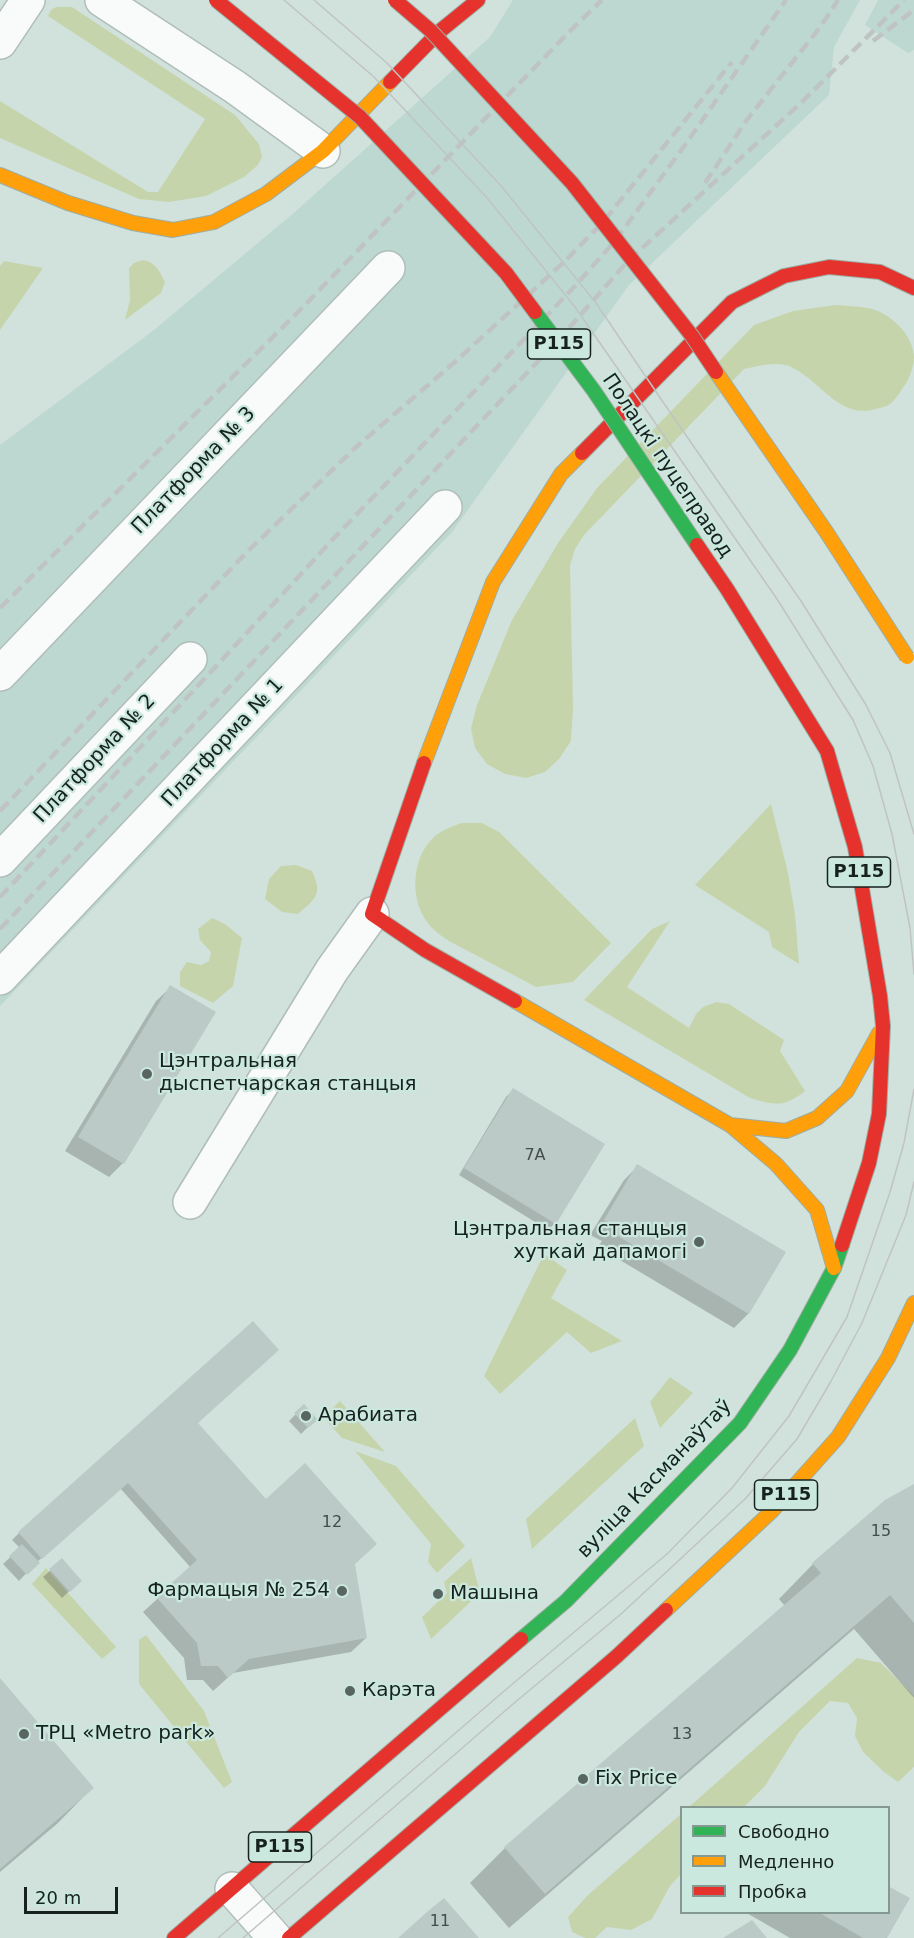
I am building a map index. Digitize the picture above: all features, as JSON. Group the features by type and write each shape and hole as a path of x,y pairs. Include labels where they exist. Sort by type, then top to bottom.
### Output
{"main road":[{"name":"Полацкі пуцеправод","path":"216,0 360,117 506,273 594,391 727,590 827,751"},
{"path":"395,0 431,31 572,183 692,336 827,533 908,662"},
{"path":"0,175 68,203 133,223 173,230 214,222 266,194 323,151 440,30 478,0"},
{"path":"440,30 443,10"},
{"path":"834,1268 817,1210 776,1164 730,1125 425,950 372,915 423,766 494,582 561,474 732,302 784,276 829,267 880,272 914,288"},
{"name":"вуліца Касманаўтаў","path":"174,1938 566,1601 740,1423 790,1350 834,1268 869,1163 879,1114 883,1026 880,996 855,847 827,751"},
{"path":"730,1125 786,1131 817,1118 847,1091 883,1026"},
{"name":"Р115","path":"289,1938 617,1656 772,1511 838,1437 888,1358 914,1303"}],"street":[{"path":"0,42 28,0"},
{"path":"102,0 235,87 323,151"},
{"name":"Платформа № 3","path":"0,674 388,268"},
{"name":"Платформа № 1","path":"0,978 445,507"},
{"name":"Платформа № 2","path":"0,860 190,659"},
{"path":"190,1202 332,970 372,915"},
{"path":"232,1888 275,1938"}],"shaded area":[{"path":"513,0 860,0 834,47 829,95 629,285 452,532 0,1006 0,445 154,330 296,211 490,37"},
{"path":"878,0 914,0 914,50 908,53 865,25"}],"green space":[{"path":"56,7 72,7 235,115 259,144 262,157 258,165 244,177 206,196 169,202 139,199 0,138 0,101 148,192 158,192 205,119 48,16"},
{"path":"143,260 156,267 165,282 161,293 125,320 130,300 129,268 134,263"},
{"path":"4,261 43,268 0,330 0,266"},
{"path":"835,305 875,310 892,319 905,333 913,349 914,358 908,380 895,399 889,405 876,409 863,411 851,409 840,404 789,366 772,364 744,369 584,535 575,549 570,565 573,707 571,741 559,759 545,772 526,778 505,774 487,764 475,748 471,728 477,705 512,620 558,543 597,488 754,325 793,311"},
{"path":"771,804 788,873 795,914 799,964 772,947 769,932 695,885"},
{"path":"462,823 482,823 499,832 611,943 573,982 536,987 449,941 427,923 420,910 415,888 421,855 434,837 447,828"},
{"path":"296,865 312,871 317,886 316,895 298,914 282,912 265,899 269,879 281,866"},
{"path":"212,918 225,924 242,938 233,986 213,1003 180,986 180,972 187,962 201,965 209,961 211,952 200,940 198,929"},
{"path":"670,921 627,987 689,1028 696,1014 703,1007 716,1002 729,1004 784,1040 780,1051 805,1091 779,1104 750,1098 584,1000 652,929"},
{"path":"544,1254 567,1270 551,1298 622,1341 591,1353 567,1332 500,1394 484,1376"},
{"path":"670,1377 693,1393 660,1428 650,1402"},
{"path":"340,1401 385,1452 342,1438 323,1417"},
{"path":"635,1418 644,1446 532,1549 526,1519"},
{"path":"355,1451 396,1466 465,1546 437,1573 428,1562 431,1544"},
{"path":"471,1558 480,1593 431,1639 422,1617 447,1593 444,1582"},
{"path":"46,1568 116,1647 102,1659 32,1584"},
{"path":"146,1635 204,1711 232,1782 224,1788 139,1684 139,1640"},
{"path":"857,1658 881,1663 914,1696 914,1767 898,1782 863,1752 855,1736 857,1718 848,1703 830,1701 799,1732 765,1786 745,1806 690,1806"},
{"path":"680,1815 680,1875 670,1886 652,1919 631,1930 607,1927 595,1938 585,1938 572,1932 568,1917 588,1895"}],"building":[{"name":"Цэнтральная дыспетчарская станцыя","path":"170,985 216,1012 124,1164 78,1137"},
{"path":"513,1088 605,1144 556,1224 464,1168"},
{"name":"Цэнтральная станцыя хуткай дапамогі","path":"637,1164 786,1252 749,1314 611,1232 615,1227 604,1220"},
{"path":"253,1321 279,1350 198,1423 266,1499 305,1463 377,1544 355,1564 367,1638 249,1659 228,1678 218,1666 201,1666 197,1643 156,1597 197,1560 128,1483 42,1559 18,1532"},
{"name":"Арабиата","path":"304,1404 318,1420 308,1428 294,1413"},
{"path":"914,1484 914,1623 890,1595 545,1894 504,1847 821,1573 812,1563 885,1500"},
{"path":"22,1544 40,1563 27,1575 9,1556"},
{"path":"62,1558 82,1581 70,1592 49,1569"},
{"name":"ТРЦ «Metro park»","path":"0,1678 94,1788 0,1869"},
{"path":"890,1887 910,1898 887,1938 863,1938 821,1914 890,1914"},
{"path":"444,1898 479,1938 398,1938 427,1912"},
{"path":"752,1920 767,1938 723,1938"}],"tram line":[{"path":"284,0 374,77 488,199 575,307 777,599 853,720 873,766 892,834 910,928 914,974"},
{"path":"314,0 387,63 502,187 596,303 801,601 866,705 890,753 914,834"},
{"path":"218,1938 667,1554 732,1488 789,1416 847,1317 890,1192 904,1143 914,1089"},
{"path":"243,1938 513,1704 621,1614 745,1499 797,1439 862,1323 906,1215 914,1182"}],"railway":[{"path":"0,608 303,307 602,0"},
{"path":"0,897 334,538 575,286 615,241 786,0"},
{"path":"705,183 746,121 821,26 838,0"},
{"path":"0,929 561,337 627,262 802,102 904,0"},
{"path":"873,41 914,10"},
{"path":"0,811 249,550 355,448 456,361 563,263 603,222 732,62"}],"traffic: fast":[{"path":"535,312 594,391 697,545"},
{"path":"521,1639 566,1601 740,1423 790,1350 834,1268 842,1245"}],"traffic: slow":[{"path":"0,175 68,203 133,223 173,230 214,222 266,194 323,151 390,82"},
{"path":"716,372 827,533 907,657"},
{"path":"424,763 493,582 561,474 582,453"},
{"path":"515,1001 730,1125 776,1164 817,1210 834,1268"},
{"path":"730,1125 786,1131 817,1118 847,1091 879,1033"},
{"path":"666,1610 772,1511 838,1437 888,1358 914,1303"}],"traffic: jam":[{"path":"216,0 360,117 506,273 535,312"},
{"path":"395,0 431,31 572,183 692,336 716,372"},
{"path":"390,82 440,31 478,0"},
{"path":"582,453 732,302 784,276 829,267 880,272 914,288"},
{"path":"697,545 727,589 827,751"},
{"path":"827,751 855,847 883,1026 879,1114 869,1163 842,1245"},
{"path":"424,763 372,914 425,950 515,1001"},
{"path":"289,1938 617,1656 666,1610"},
{"path":"174,1938 521,1639"}],"place":[{"name":"Цэнтральная дыспетчарская станцыя","path":"147,1074"},
{"name":"Цэнтральная станцыя хуткай дапамогі","path":"699,1242"},
{"name":"Арабиата","path":"306,1416"},
{"name":"Фармацыя № 254","path":"342,1591"},
{"name":"Машына","path":"438,1594"},
{"name":"Карэта","path":"350,1691"},
{"name":"ТРЦ «Metro park»","path":"24,1734"},
{"name":"Fix Price","path":"583,1779"}]}
